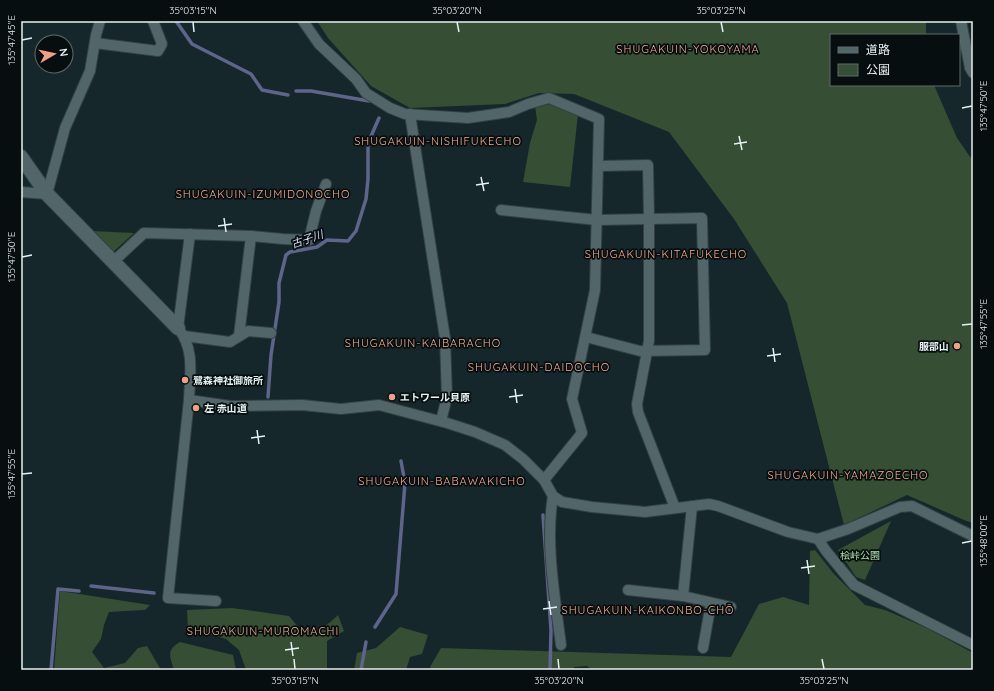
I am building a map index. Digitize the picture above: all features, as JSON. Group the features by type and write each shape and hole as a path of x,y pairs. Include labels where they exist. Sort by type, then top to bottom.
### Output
{"street":[{"path":"47,194 65,128 90,71 100,21"},
{"path":"95,43 158,51 162,44 153,21"},
{"path":"303,21 319,44 356,79 366,93 390,108 405,114 468,118 509,112 528,104 549,98 599,119 595,290 572,399 582,433 544,480"},
{"path":"961,21 972,70"},
{"path":"410,114 445,338 447,397 441,421"},
{"path":"21,157 47,194 114,261 181,332 189,347 189,400 168,598 216,601"},
{"path":"598,166 648,165 649,341 636,404 675,508"},
{"path":"114,261 144,232 309,240 316,212 326,184"},
{"path":"21,192 47,194"},
{"path":"501,210 596,220 702,218 705,350 640,351 586,337"},
{"path":"181,332 190,234"},
{"path":"240,336 251,236"},
{"path":"181,332 230,342 248,331 272,333"},
{"path":"189,400 230,406 302,405 341,409 379,405 441,421 475,432 505,446 523,459 544,480 553,496 562,502 645,512 708,504 718,506 788,532 818,539 848,529 900,507 912,506 973,536"},
{"path":"553,496 550,530 554,595 561,645"},
{"path":"683,596 692,506"},
{"path":"818,539 854,585 973,645"},
{"path":"628,590 683,596 731,606"},
{"path":"703,648 711,603"}],"green space":[{"path":"317,21 926,21 926,34 830,34 830,86 934,86 957,138 973,161 973,523 907,495 844,525 787,303 734,219 669,132 574,94 539,93 505,104 410,108 371,86 328,38"},
{"path":"549,104 578,114 570,187 523,182 530,143 537,120 535,106"},
{"path":"91,231 134,233 113,252"},
{"name":"桧峠公園","path":"891,521 865,580 856,577 838,550"},
{"path":"815,550 834,574 865,605 885,610 927,628 973,653 973,670 592,670 587,666 574,667 574,670 432,670 430,667 441,648 731,657 759,604 783,597 809,605 810,551"},
{"path":"60,591 150,605 145,610 109,612 101,639 92,652 104,668 125,663 138,648 147,646 161,670 54,670"},
{"path":"232,608 289,616 300,629 321,628 338,615 344,631 327,641 327,670 246,670 239,650 226,639 188,628 187,610"},
{"path":"400,627 428,635 422,654 410,657 406,670 354,670 357,653 376,648"},
{"path":"180,642 233,655 236,670 174,670 170,654 173,648"}],"waterway":[{"name":"古子川","path":"176,21 192,44 251,74 262,90 288,95"},
{"name":"古子川","path":"296,91 311,91 369,101"},
{"name":"古子川","path":"268,397 271,355 279,302 279,283 286,255 290,252 317,247 327,240 348,241 356,231 366,199 368,179 368,143 379,118"},
{"path":"375,627 396,594 405,483 401,461"},
{"path":"543,515 551,630 550,670"},
{"path":"91,586 154,593"},
{"path":"51,670 58,589 79,591"},
{"path":"361,670 366,642"}],"place":[{"name":"服部山","path":"957,346"},
{"name":"鷺森神社御旅所","path":"185,380"},
{"name":"エトワール貝原","path":"392,397"},
{"name":"左 赤山道","path":"196,408"}],"district":[{"name":"SHUGAKUIN-YOKOYAMA","path":"688,49"},
{"name":"SHUGAKUIN-NISHIFUKECHO","path":"438,141"},
{"name":"SHUGAKUIN-IZUMIDONOCHO","path":"263,194"},
{"name":"SHUGAKUIN-KITAFUKECHO","path":"666,254"},
{"name":"SHUGAKUIN-KAIBARACHO","path":"423,343"},
{"name":"SHUGAKUIN-DAIDOCHO","path":"539,367"},
{"name":"SHUGAKUIN-YAMAZOECHO","path":"848,475"},
{"name":"SHUGAKUIN-BABAWAKICHO","path":"442,481"},
{"name":"SHUGAKUIN-KAIKONBO-CHŌ","path":"648,610"},
{"name":"SHUGAKUIN-MUROMACHI","path":"263,631"}]}
